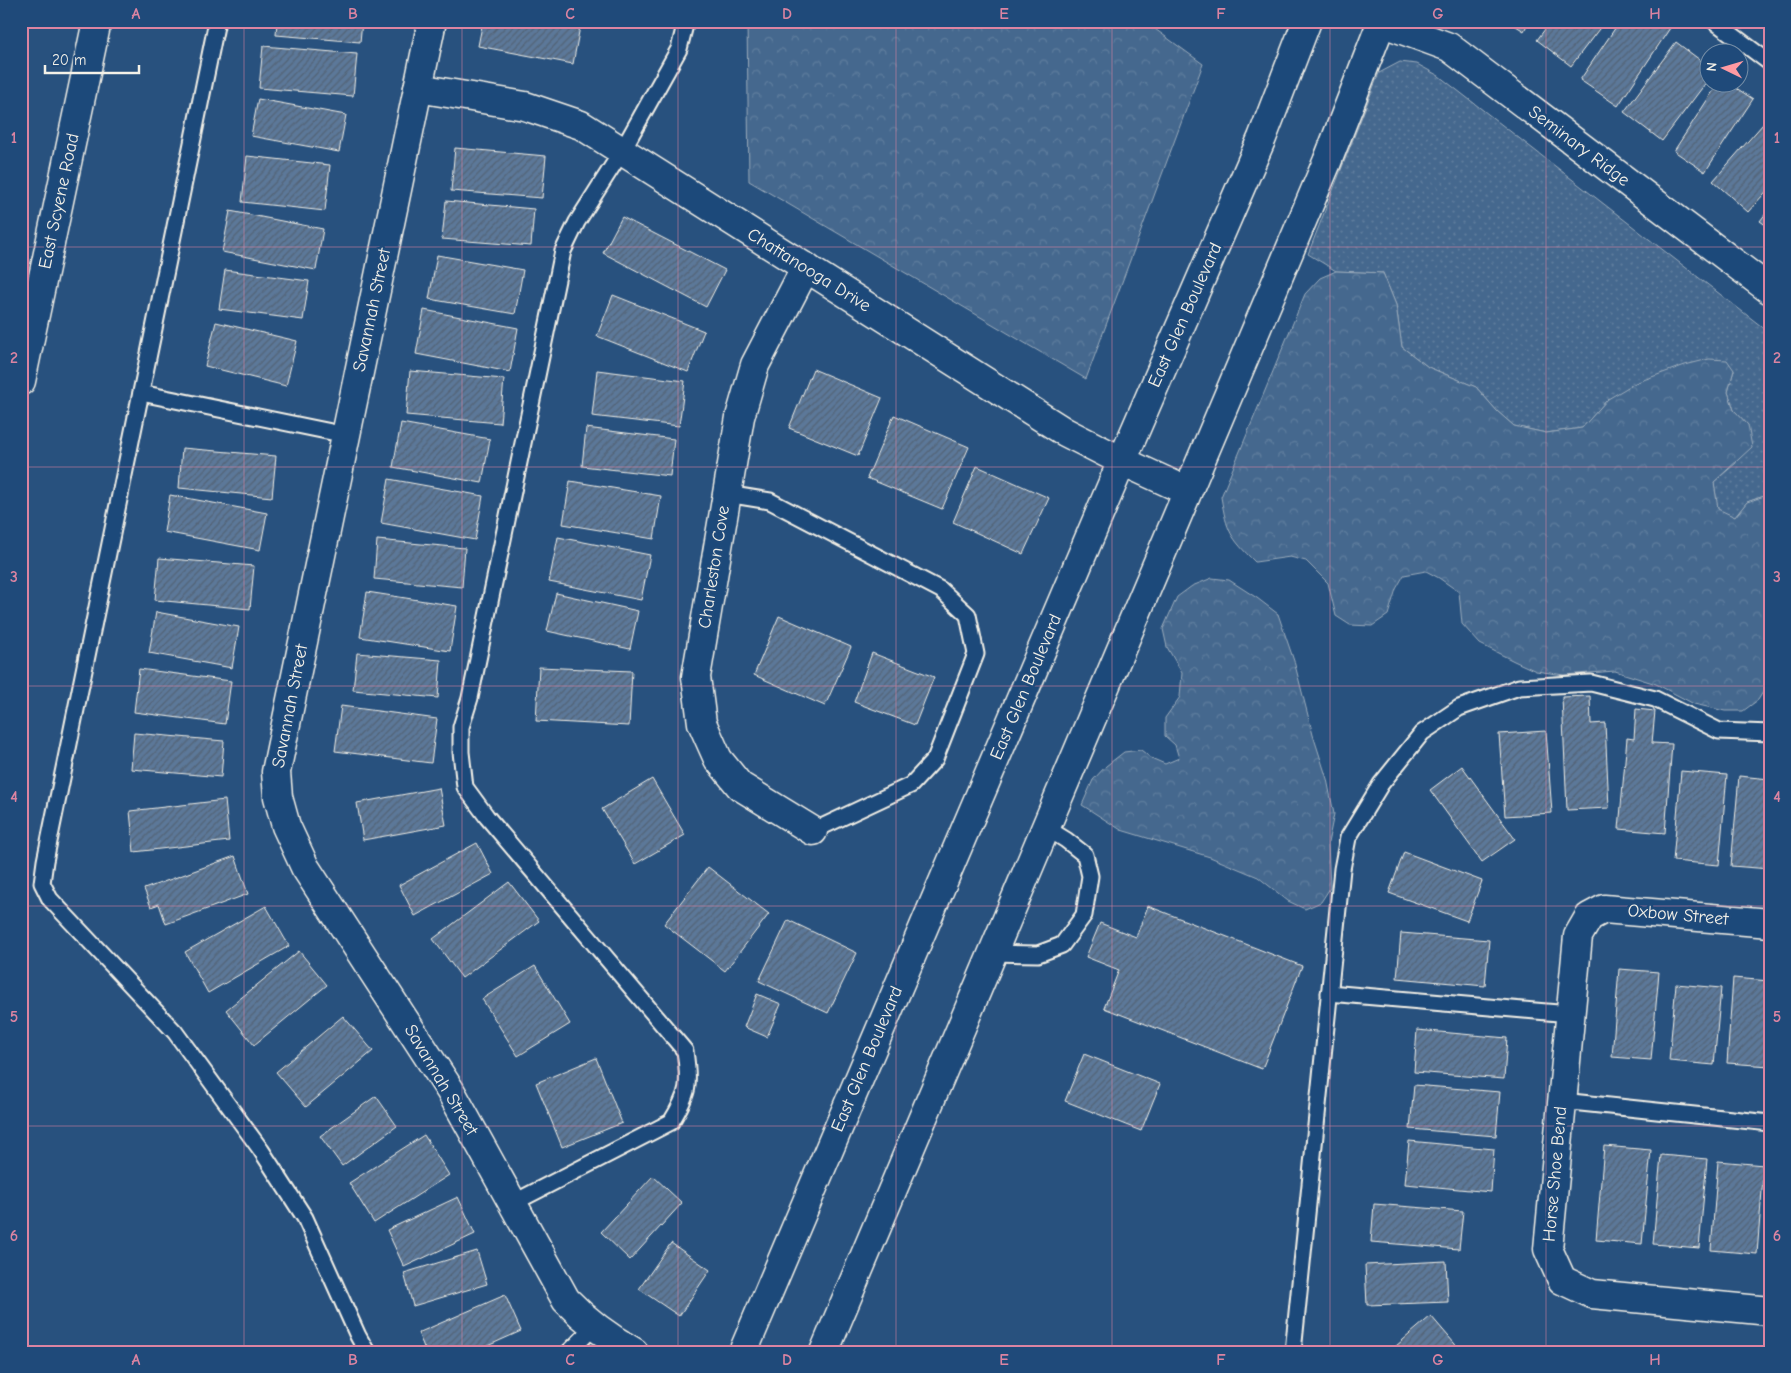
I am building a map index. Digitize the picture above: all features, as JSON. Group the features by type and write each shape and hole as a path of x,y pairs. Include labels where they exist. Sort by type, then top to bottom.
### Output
{"street":[{"name":"East Scyene Road","path":"21,381 96,21"},
{"name":"Savannah Street","path":"432,21 276,772 278,797 286,826 305,867 450,1090 566,1300 583,1317 619,1344 634,1352"},
{"name":"East Glen Boulevard","path":"743,1352 1122,461 1262,138 1307,21"},
{"name":"Seminary Ridge","path":"1381,22 1449,47 1770,290"},
{"path":"824,1352 1327,162 1381,22"},
{"name":"Chattanooga Drive","path":"418,88 525,106 581,125 1065,432 1122,461 1187,490"},
{"name":"Charleston Cove","path":"806,267 755,365 740,417 696,677 702,723 718,759 740,786 813,831"},
{"name":"Oxbow Street","path":"1589,917 1604,909 1770,923"},
{"name":"Horse Shoe Bend","path":"1589,917 1578,936 1548,1249 1562,1280 1592,1294 1770,1311"}],"lane":[{"path":"217,21 42,883 50,899 175,1032 261,1150 305,1218 367,1352"},
{"path":"513,1203 670,1122 683,1103 689,1078 685,1051 487,817 465,787 461,752 462,728 564,251 577,222 622,151 679,49 686,21"},
{"path":"1714,21 1770,63"},
{"path":"141,393 346,435"},
{"path":"727,494 770,501 941,590 968,615 976,654 935,759 911,784 813,831"},
{"path":"1293,1352 1342,869 1348,838 1381,784 1422,733 1459,708 1519,687 1591,683 1655,699 1719,731 1770,734"},
{"path":"992,953 1038,954 1062,945 1084,915 1090,876 1085,855 1045,827"},
{"path":"1329,993 1570,1014"},
{"path":"1562,1102 1770,1124"},
{"path":"569,1352 595,1326"}],"green space":[{"path":"747,21 1144,21 1203,64 1086,379 749,181"},
{"path":"1400,62 1417,64 1439,76 1770,333 1770,494 1747,502 1735,517 1718,510 1714,482 1736,463 1748,425 1734,410 1728,392 1734,370 1608,399 1582,428 1546,433 1514,426 1497,411 1476,387 1428,367 1402,347 1396,305 1383,273 1336,271 1308,254 1379,73"},
{"path":"1336,271 1383,273 1396,305 1402,347 1428,367 1476,387 1497,411 1514,426 1546,433 1582,428 1608,399 1635,383 1685,365 1709,359 1727,360 1734,370 1728,392 1734,410 1748,425 1752,447 1714,482 1718,509 1735,517 1747,502 1770,494 1770,628 1765,641 1768,684 1758,700 1743,711 1725,711 1694,704 1656,684 1615,671 1564,675 1536,671 1480,644 1462,624 1459,592 1426,571 1404,575 1396,589 1388,615 1372,626 1350,625 1336,616 1328,583 1306,561 1290,557 1255,562 1231,533 1225,518 1221,497 1305,294 1320,278"},
{"path":"1212,578 1229,580 1278,614 1294,661 1313,735 1327,779 1334,814 1328,843 1330,888 1321,902 1305,909 1288,901 1258,877 1210,857 1121,830 1082,805 1093,780 1106,766 1124,752 1141,750 1151,758 1165,764 1179,758 1175,745 1165,736 1165,718 1180,697 1182,673 1167,647 1163,629 1177,597 1192,586"}],"building":[{"path":"277,21 362,21 360,42 276,35"},
{"path":"483,21 581,21 573,64 478,46"},
{"path":"1508,21 1529,21 1524,31"},
{"path":"1551,21 1605,21 1571,66 1537,40"},
{"path":"1620,21 1659,21 1670,28 1618,106 1580,80"},
{"path":"1676,42 1698,58 1699,92 1662,141 1624,112"},
{"path":"263,46 357,54 353,96 259,88"},
{"path":"1712,92 1742,92 1753,99 1705,172 1674,151"},
{"path":"258,99 346,115 339,152 251,136"},
{"path":"1770,116 1770,187 1748,212 1713,181"},
{"path":"455,148 546,156 542,198 451,191"},
{"path":"247,156 330,165 325,211 242,202"},
{"path":"446,201 534,209 531,246 442,239"},
{"path":"1770,208 1770,228 1760,221"},
{"path":"230,211 323,229 316,270 222,252"},
{"path":"622,217 725,270 706,307 603,253"},
{"path":"437,255 523,270 515,314 429,299"},
{"path":"225,270 309,281 303,320 219,309"},
{"path":"613,295 704,331 688,372 597,336"},
{"path":"424,310 518,328 510,372 416,354"},
{"path":"216,322 297,341 286,386 205,366"},
{"path":"813,369 882,398 858,456 789,428"},
{"path":"597,370 685,381 679,426 592,416"},
{"path":"410,371 504,379 500,423 406,415"},
{"path":"894,415 969,447 942,509 867,478"},
{"path":"401,423 490,439 482,483 393,467"},
{"path":"586,428 674,439 670,476 582,466"},
{"path":"182,448 276,456 272,497 179,488"},
{"path":"977,466 1049,498 1023,554 953,522"},
{"path":"389,479 483,496 475,540 381,523"},
{"path":"570,481 661,496 654,539 563,524"},
{"path":"170,495 267,513 260,550 164,532"},
{"path":"558,537 650,555 641,600 549,582"},
{"path":"377,540 465,548 462,587 374,579"},
{"path":"159,558 254,566 250,609 155,600"},
{"path":"367,592 457,606 450,651 360,637"},
{"path":"556,593 638,611 630,649 547,631"},
{"path":"156,612 239,627 232,668 149,653"},
{"path":"779,616 851,647 825,706 754,675"},
{"path":"357,653 441,660 438,698 353,690"},
{"path":"872,653 934,677 915,725 854,702"},
{"path":"539,667 632,671 629,726 536,721"},
{"path":"139,669 231,681 225,724 134,712"},
{"path":"1590,696 1591,724 1605,723 1609,808 1567,810 1562,697"},
{"path":"341,706 437,719 431,763 335,751"},
{"path":"1636,709 1655,711 1652,743 1672,744 1665,833 1619,829 1627,738 1634,739"},
{"path":"1546,731 1552,813 1505,816 1499,734"},
{"path":"134,733 224,741 221,777 131,769"},
{"path":"1462,766 1515,839 1482,862 1430,790"},
{"path":"1681,771 1727,775 1719,865 1673,861"},
{"path":"1739,776 1770,779 1770,869 1731,866"},
{"path":"652,779 685,835 635,864 602,809"},
{"path":"439,788 446,825 363,840 357,803"},
{"path":"225,800 229,841 134,852 130,811"},
{"path":"477,843 493,874 415,916 399,885"},
{"path":"1404,852 1482,881 1467,921 1389,893"},
{"path":"235,856 248,894 166,924 159,904 151,907 144,889"},
{"path":"708,867 769,914 725,971 664,924"},
{"path":"509,882 539,921 462,978 433,939"},
{"path":"266,906 289,946 208,993 185,952"},
{"path":"1148,906 1302,966 1262,1069 1104,1008 1119,970 1086,957 1100,923 1136,937"},
{"path":"788,920 857,953 828,1013 759,981"},
{"path":"1401,933 1489,940 1485,986 1397,978"},
{"path":"299,951 327,985 254,1045 226,1010"},
{"path":"535,966 570,1024 518,1056 482,999"},
{"path":"1619,969 1659,972 1651,1060 1612,1057"},
{"path":"1733,978 1770,981 1770,1066 1727,1063"},
{"path":"1676,984 1721,988 1714,1065 1669,1061"},
{"path":"757,994 781,1004 767,1037 744,1027"},
{"path":"343,1016 373,1051 306,1107 276,1072"},
{"path":"1417,1030 1507,1038 1504,1079 1414,1072"},
{"path":"1084,1054 1160,1084 1141,1131 1065,1101"},
{"path":"596,1058 622,1123 562,1147 536,1083"},
{"path":"1414,1085 1500,1092 1496,1136 1410,1129"},
{"path":"376,1096 397,1126 342,1166 320,1136"},
{"path":"424,1135 449,1175 374,1223 349,1183"},
{"path":"1409,1141 1494,1149 1491,1192 1405,1184"},
{"path":"1604,1146 1651,1150 1642,1244 1596,1240"},
{"path":"1661,1155 1707,1159 1699,1248 1653,1244"},
{"path":"1718,1161 1764,1165 1757,1254 1711,1250"},
{"path":"653,1176 682,1203 630,1260 601,1232"},
{"path":"458,1197 475,1234 404,1267 387,1230"},
{"path":"1374,1204 1463,1211 1459,1249 1371,1242"},
{"path":"671,1243 710,1270 679,1316 639,1289"},
{"path":"477,1251 487,1284 413,1306 404,1273"},
{"path":"1446,1261 1448,1302 1367,1305 1365,1265"},
{"path":"505,1295 521,1331 474,1352 426,1352 418,1333"},
{"path":"1431,1316 1460,1350 1458,1352 1389,1352"}]}
